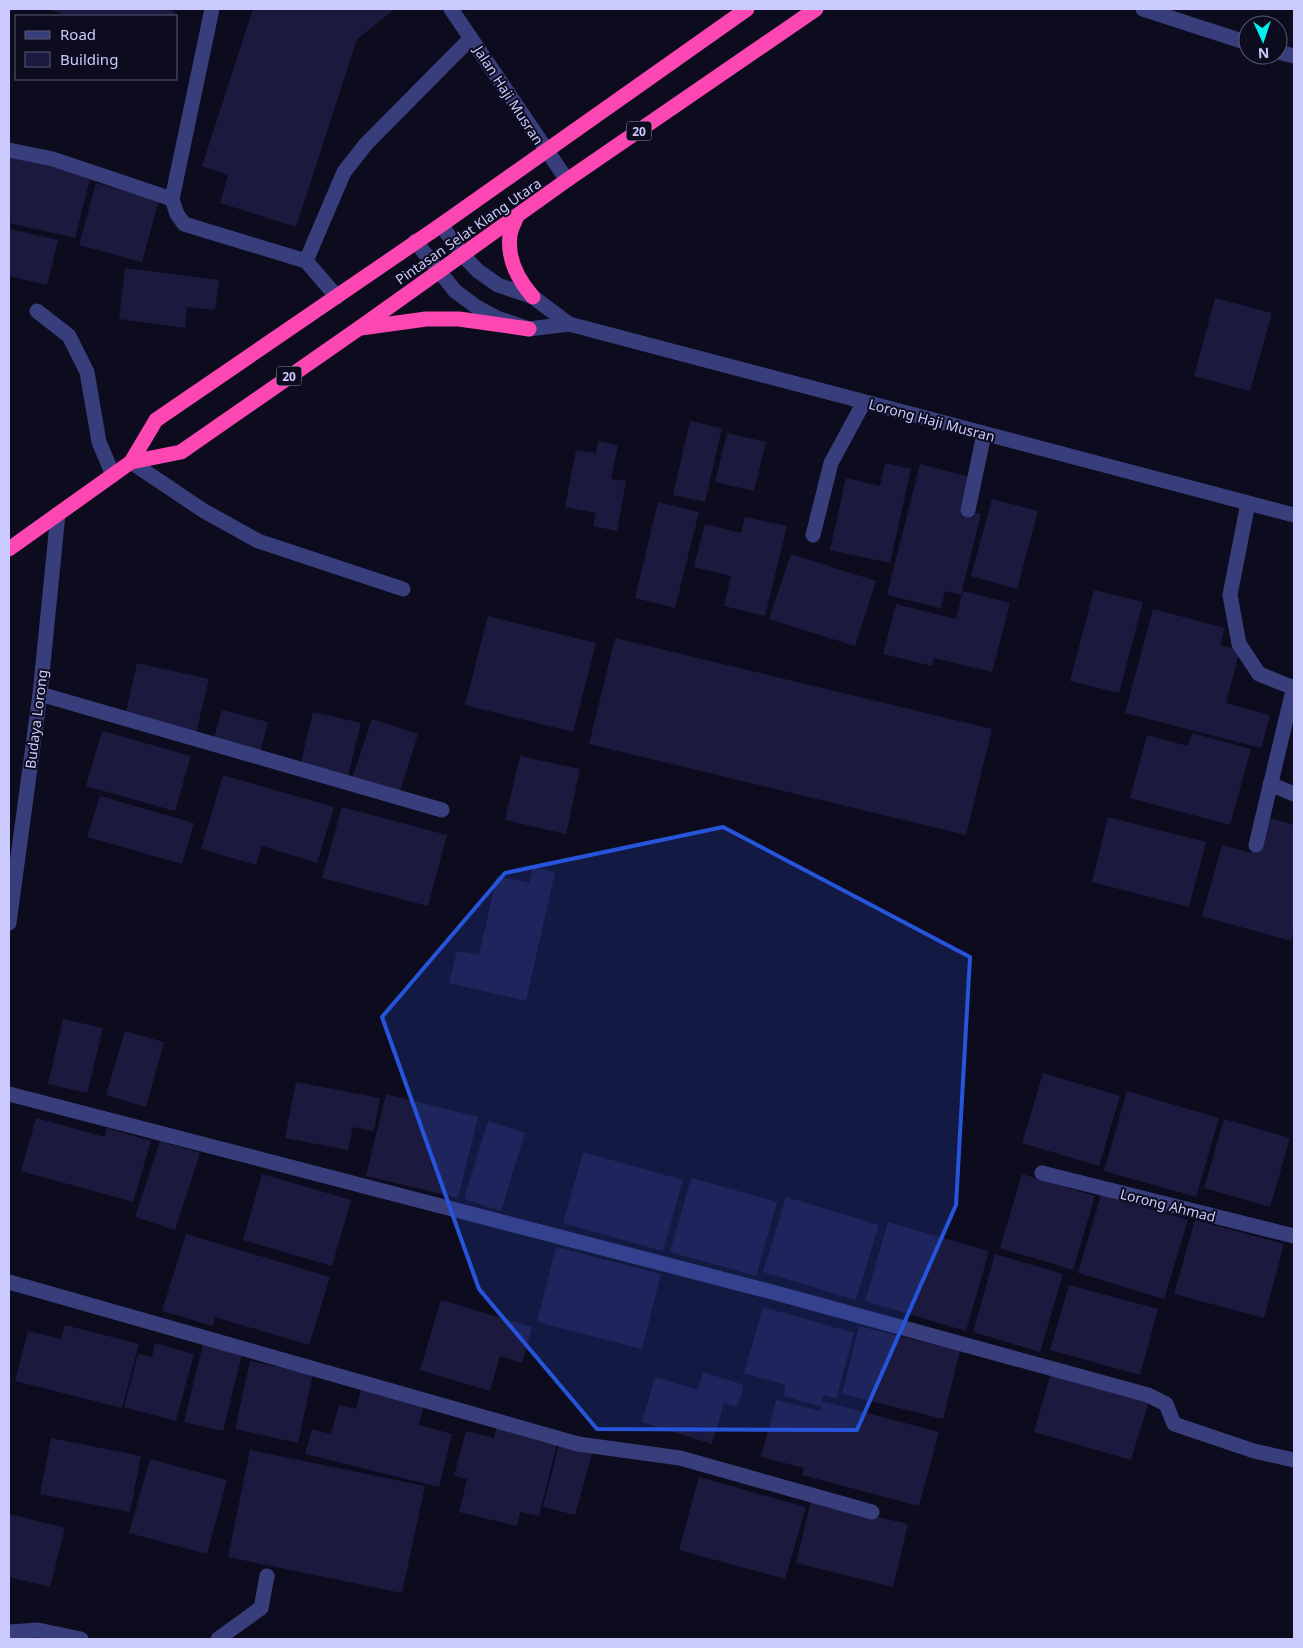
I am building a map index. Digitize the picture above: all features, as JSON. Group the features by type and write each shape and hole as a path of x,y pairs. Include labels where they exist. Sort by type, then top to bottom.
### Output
{"highway":[{"name":"Pintasan Selat Klang Utara","path":"9,549 131,462 156,420 441,225 747,9"},
{"name":"Pintasan Selat Klang Utara","path":"131,462 181,452 567,180 816,9"},
{"path":"517,216 510,234 510,256 522,284 533,297"},
{"path":"358,329 426,319 459,320 528,329"}],"street":[{"path":"212,9 172,200 176,214 184,224 306,261 337,297"},
{"name":"Jalan Haji Musran","path":"451,9 567,180"},
{"path":"1143,9 1238,40"},
{"path":"306,261 344,172 366,144 471,38"},
{"path":"9,150 53,159 172,200"},
{"name":"Lorong Haji Musran","path":"441,225 463,255 478,271 498,285 533,297 569,324"},
{"name":"Lorong Haji Musran","path":"416,241 454,290 478,308 497,318 528,329 569,324 1294,515"},
{"path":"37,311 69,336 87,372 99,442 113,475"},
{"path":"813,535 831,463 864,402"},
{"path":"968,510 984,434"},
{"path":"131,462 204,511 258,541 403,589"},
{"path":"1248,503 1230,595 1239,644 1259,674 1294,687 1256,845"},
{"name":"Budaya Lorong","path":"9,923 40,694 58,514"},
{"path":"40,694 442,810"},
{"path":"1270,784 1294,794"},
{"path":"9,1094 776,1293 1148,1395 1166,1404 1174,1424 1254,1451 1294,1460"},
{"name":"Lorong Ahmad","path":"1042,1173 1294,1236"},
{"path":"9,1282 578,1444 680,1458 872,1512"},
{"path":"218,1639 261,1608 267,1576"},
{"path":"9,1632 38,1630 81,1639"}],"highlighted area":[{"path":"723,827 970,957 956,1205 857,1430 597,1429 479,1289 382,1017 505,873"}],"building":[{"path":"48,9 167,9 175,12 174,15 66,15"},
{"path":"253,9 395,9 357,39 296,227 220,203 228,175 202,166"},
{"path":"9,152 92,171 75,238 9,223"},
{"path":"96,183 159,200 142,262 79,245"},
{"path":"9,229 58,240 47,285 9,276"},
{"path":"125,268 219,280 215,310 187,307 185,328 119,319"},
{"path":"1215,298 1272,313 1250,391 1194,376"},
{"path":"690,421 722,428 705,502 673,495"},
{"path":"727,433 766,442 754,491 715,482"},
{"path":"598,441 618,445 611,479 626,481 617,531 593,526 596,513 565,507 576,450 596,453"},
{"path":"885,463 911,469 890,563 830,550 846,478 880,486"},
{"path":"920,464 970,477 962,509 981,514 961,595 945,591 941,608 887,595"},
{"path":"992,499 1038,511 1017,589 971,576"},
{"path":"658,502 699,512 675,608 635,598"},
{"path":"745,517 787,526 765,616 724,606 731,576 694,567 705,524 741,533"},
{"path":"791,554 876,581 855,646 769,619"},
{"path":"1094,590 1143,602 1119,693 1070,681"},
{"path":"963,591 1010,603 992,672 934,658 932,666 883,654 896,604 956,619"},
{"path":"1153,609 1225,628 1220,645 1240,650 1226,703 1270,715 1261,748 1125,713"},
{"path":"488,616 596,643 573,732 465,705"},
{"path":"615,638 992,729 966,835 589,744"},
{"path":"137,663 209,679 196,733 125,716"},
{"path":"222,710 268,722 260,753 213,741"},
{"path":"313,712 361,723 348,777 300,766"},
{"path":"372,719 418,734 399,794 352,779"},
{"path":"102,731 191,756 175,811 86,786"},
{"path":"1192,733 1251,749 1230,825 1130,798 1147,735 1188,746"},
{"path":"520,756 580,769 566,834 505,820"},
{"path":"223,775 334,807 317,863 262,846 256,865 201,849"},
{"path":"100,796 194,823 182,864 87,837"},
{"path":"342,807 447,835 428,906 322,878"},
{"path":"1261,815 1294,825 1294,928 1291,941 1202,916 1222,845 1251,853"},
{"path":"1108,817 1206,842 1189,907 1092,882"},
{"path":"533,867 555,872 526,1001 449,983 457,951 479,955 497,876 529,883"},
{"path":"63,1019 103,1028 87,1093 48,1084"},
{"path":"125,1031 164,1042 146,1107 106,1095"},
{"path":"1043,1073 1120,1096 1099,1166 1022,1143"},
{"path":"296,1082 380,1098 374,1131 353,1127 348,1150 285,1138"},
{"path":"1127,1091 1219,1118 1196,1197 1104,1171"},
{"path":"386,1094 478,1117 458,1198 366,1176"},
{"path":"36,1118 105,1137 107,1128 151,1141 133,1202 21,1171"},
{"path":"1224,1119 1290,1138 1270,1207 1204,1188"},
{"path":"488,1121 525,1133 501,1211 464,1199"},
{"path":"160,1141 200,1153 175,1230 135,1217"},
{"path":"583,1152 683,1180 663,1251 563,1223"},
{"path":"262,1174 351,1200 332,1266 243,1240"},
{"path":"1022,1174 1095,1196 1073,1270 1000,1248"},
{"path":"691,1178 777,1202 756,1276 670,1252"},
{"path":"1101,1195 1188,1220 1164,1299 1078,1273"},
{"path":"786,1197 879,1225 856,1300 763,1272"},
{"path":"1195,1220 1284,1244 1264,1318 1174,1294"},
{"path":"888,1222 989,1251 966,1331 865,1301"},
{"path":"186,1234 330,1277 309,1345 215,1317 213,1326 162,1311"},
{"path":"556,1247 661,1274 642,1349 537,1322"},
{"path":"995,1254 1063,1274 1040,1352 973,1332"},
{"path":"1069,1285 1158,1309 1140,1375 1050,1350"},
{"path":"441,1300 532,1327 522,1363 500,1356 490,1391 420,1370"},
{"path":"763,1307 854,1333 836,1399 823,1395 820,1406 783,1396 786,1385 744,1373"},
{"path":"65,1325 139,1344 122,1408 15,1381 28,1331 61,1339"},
{"path":"859,1326 960,1351 943,1419 842,1394"},
{"path":"155,1343 194,1354 176,1421 124,1407 138,1354 152,1357"},
{"path":"203,1344 242,1354 223,1431 184,1422"},
{"path":"250,1361 313,1374 298,1443 235,1429"},
{"path":"703,1372 744,1385 737,1407 724,1403 712,1444 642,1422 655,1377 698,1390"},
{"path":"1051,1373 1149,1401 1131,1460 1034,1432"},
{"path":"362,1386 425,1402 419,1425 452,1434 439,1487 305,1454 312,1429 331,1434 339,1405 356,1409"},
{"path":"776,1400 820,1411 822,1401 939,1432 919,1506 802,1475 804,1468 761,1457"},
{"path":"497,1425 558,1440 539,1516 520,1512 517,1526 459,1512 467,1479 454,1476 466,1431 494,1438"},
{"path":"51,1438 141,1456 130,1512 40,1494"},
{"path":"561,1438 594,1447 575,1515 543,1507"},
{"path":"250,1450 425,1486 402,1593 228,1557"},
{"path":"150,1459 227,1480 207,1554 129,1533"},
{"path":"699,1477 806,1507 785,1579 679,1550"},
{"path":"811,1501 908,1524 893,1587 796,1563"},
{"path":"9,1514 65,1528 50,1587 9,1577"}]}
